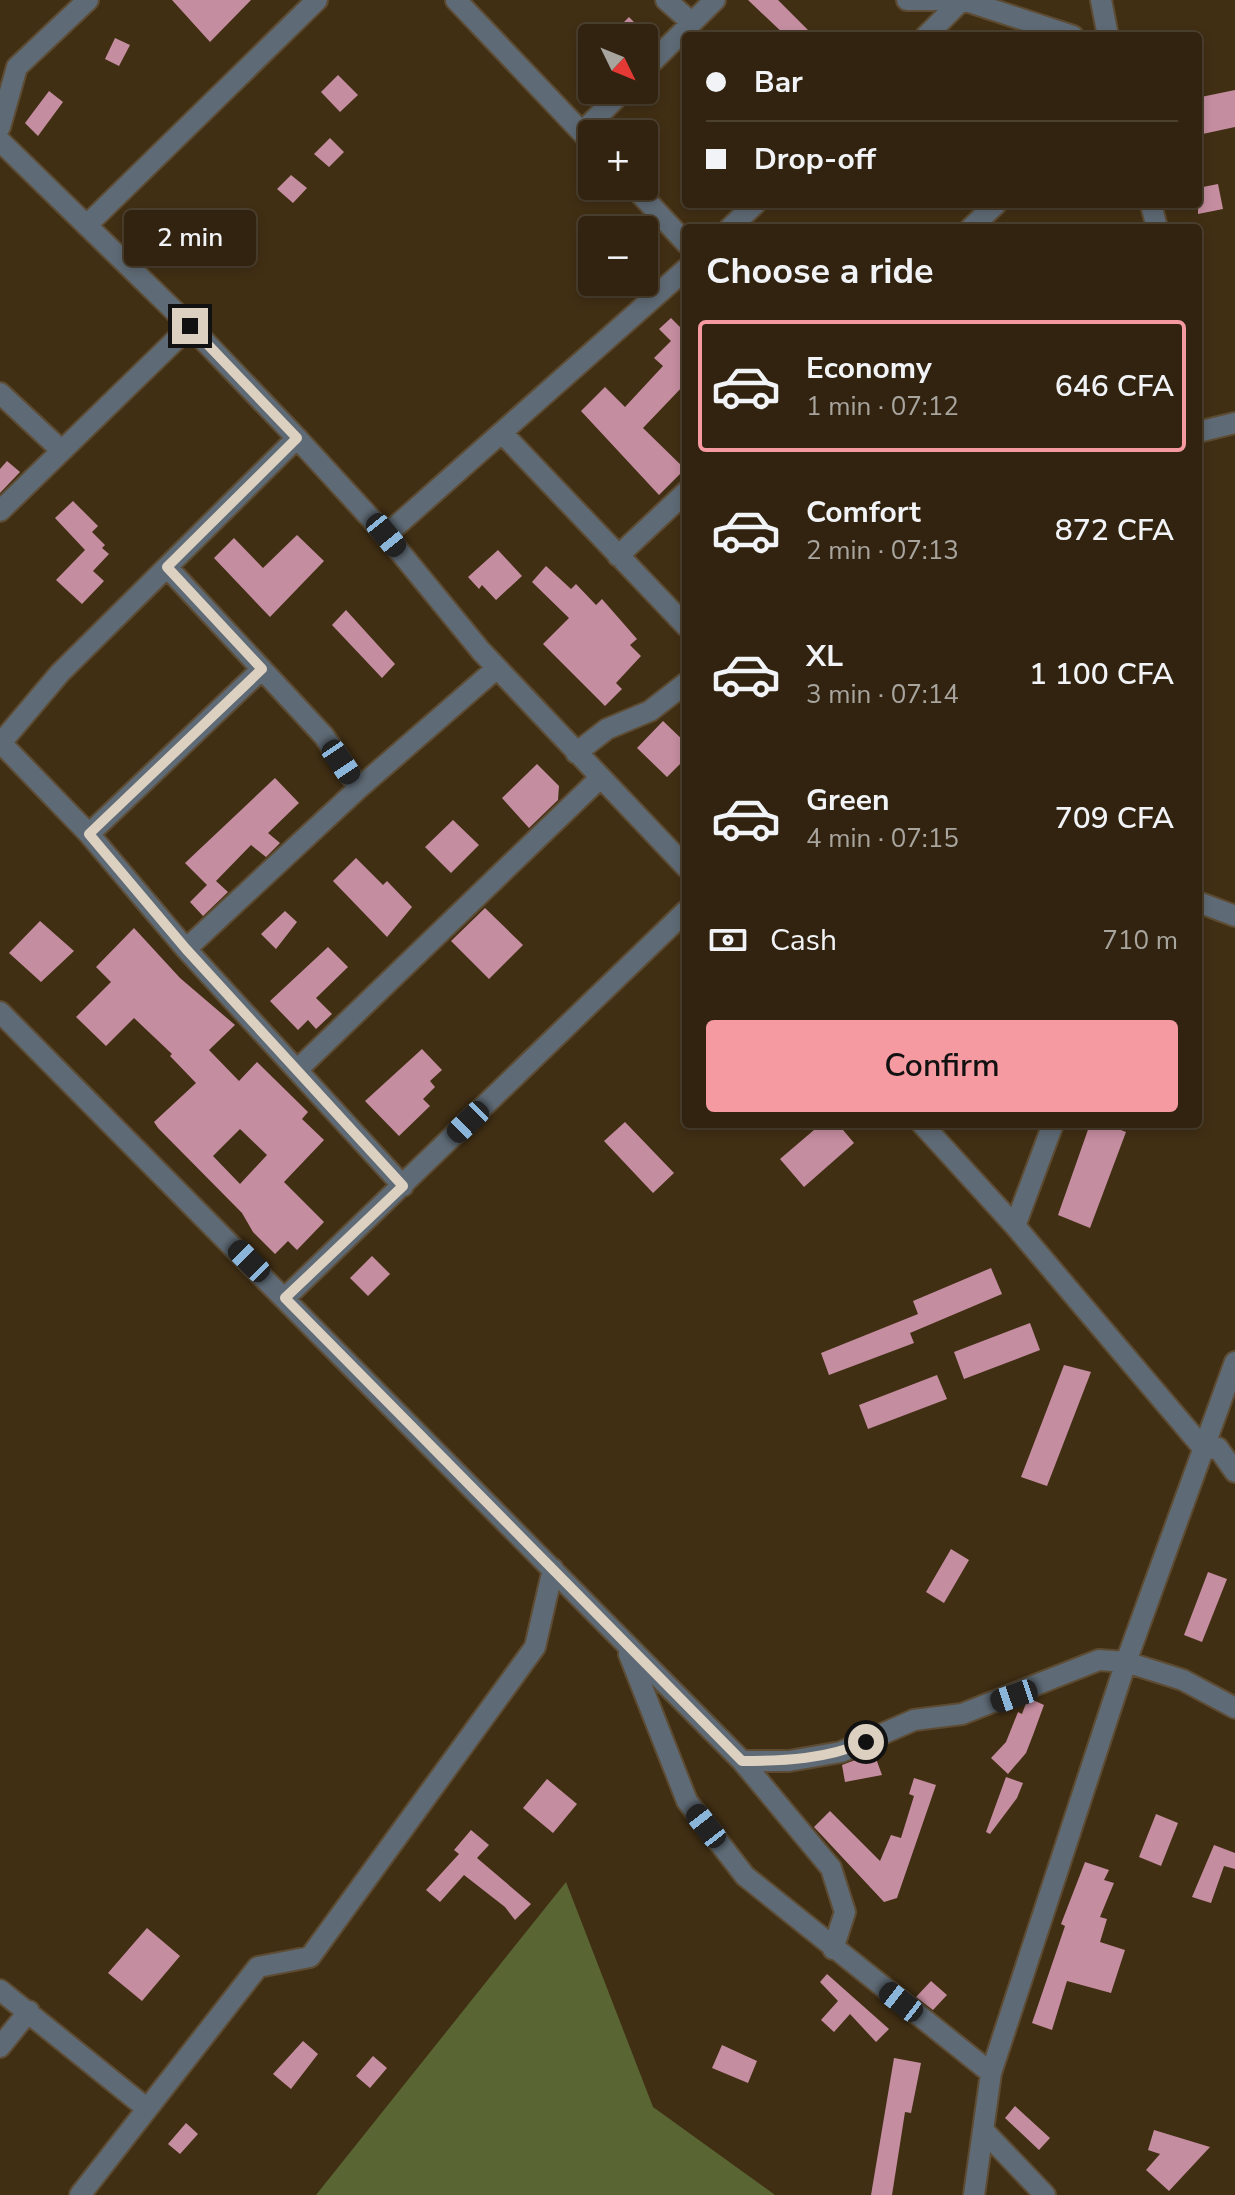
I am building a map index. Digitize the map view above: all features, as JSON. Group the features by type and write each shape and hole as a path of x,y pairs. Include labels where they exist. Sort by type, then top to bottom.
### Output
{"street":[{"path":"0,127 17,67 88,0"},
{"path":"87,225 317,0"},
{"path":"456,0 578,129"},
{"path":"666,0 691,22"},
{"path":"658,56 715,0"},
{"path":"907,0 955,0"},
{"path":"930,32 963,0 1061,32"},
{"path":"1101,0 1107,32"},
{"path":"601,120 613,104"},
{"path":"0,141 190,326 297,438 386,535 497,668 599,779 682,863"},
{"path":"646,200 682,239"},
{"path":"734,224 751,208"},
{"path":"975,224 992,208"},
{"path":"386,535 682,273"},
{"path":"0,511 190,326"},
{"path":"0,393 61,450"},
{"path":"1202,431 1235,423"},
{"path":"503,434 682,622"},
{"path":"297,438 60,673 1,743 89,834 186,949 403,1186"},
{"path":"618,556 682,496"},
{"path":"167,567 324,736 359,788"},
{"path":"186,949 359,788 497,668"},
{"path":"89,834 262,669"},
{"path":"576,753 607,729 650,711 682,686"},
{"path":"297,1070 599,779"},
{"path":"1202,904 1235,916"},
{"path":"285,1298 682,915"},
{"path":"0,1012 742,1761 831,1868 845,1912 833,1949"},
{"path":"926,1128 1015,1226 1204,1449"},
{"path":"1015,1226 1052,1128"},
{"path":"974,2195 991,2073 1126,1662 1235,1362"},
{"path":"1204,1449 1218,1448 1235,1472"},
{"path":"80,2195 145,2107 258,1967 310,1957 535,1647 553,1569"},
{"path":"624,1643 687,1801 745,1876 991,2073"},
{"path":"742,1761 789,1761 841,1752 914,1720 962,1714 1099,1660 1126,1662 1183,1680 1235,1708"},
{"path":"0,1990 145,2107"},
{"path":"0,2047 29,2011"},
{"path":"983,2130 1045,2195"}],"green space":[{"path":"566,1882 653,2107 775,2195 316,2195"}],"building":[{"path":"172,0 251,0 210,42"},
{"path":"748,0 778,0 810,32 782,32"},
{"path":"629,17 636,24 622,24"},
{"path":"115,38 130,45 119,66 105,59"},
{"path":"338,75 358,95 340,112 321,92"},
{"path":"1235,90 1235,127 1202,134 1202,97"},
{"path":"49,91 63,102 38,136 25,123"},
{"path":"330,138 344,152 329,167 314,154"},
{"path":"291,175 307,188 293,203 277,189"},
{"path":"1218,184 1223,209 1198,214 1198,208 1202,208 1202,187"},
{"path":"671,318 682,329 682,387 643,428 682,466 682,472 659,495 581,411 605,387 625,407 663,366 654,358 671,341 659,329"},
{"path":"7,461 20,472 0,493 0,469"},
{"path":"73,501 98,526 92,532 109,554 93,571 104,581 82,604 56,580 85,550 55,518"},
{"path":"297,535 324,561 270,617 214,558 234,538 263,568"},
{"path":"498,550 522,576 496,600 482,585 479,589 468,577"},
{"path":"546,566 571,589 576,584 596,605 602,599 637,639 630,645 641,656 616,683 622,689 605,706 543,644 569,618 532,582"},
{"path":"346,610 395,664 382,678 332,625"},
{"path":"663,721 682,739 682,762 667,777 637,748"},
{"path":"537,764 559,786 558,800 529,828 502,798"},
{"path":"275,778 299,803 268,833 280,843 266,857 251,845 216,881 228,892 203,916 190,902 207,885 185,863"},
{"path":"453,820 479,845 451,873 425,847"},
{"path":"356,858 383,885 387,881 412,907 387,937 333,881"},
{"path":"485,908 523,945 489,979 451,941"},
{"path":"285,911 297,922 276,949 261,934"},
{"path":"40,921 74,951 41,982 9,953"},
{"path":"134,928 180,978 235,1025 209,1050 239,1081 257,1062 308,1112 302,1119 324,1140 284,1182 324,1222 297,1250 288,1241 275,1254 253,1232 242,1213 154,1122 196,1083 170,1056 172,1054 134,1018 106,1046 76,1017 111,982 96,967","holes":["240,1129 267,1155 240,1184 213,1156"]},
{"path":"328,947 348,967 316,998 332,1014 316,1029 308,1020 298,1030 270,1001"},
{"path":"422,1049 442,1070 430,1081 435,1087 423,1099 430,1106 399,1136 365,1101"},
{"path":"625,1122 674,1173 653,1193 604,1141"},
{"path":"816,1128 841,1128 854,1143 804,1187 780,1159"},
{"path":"1089,1128 1116,1128 1126,1132 1090,1228 1058,1215"},
{"path":"372,1256 390,1274 368,1296 350,1278"},
{"path":"991,1268 1002,1294 910,1333 914,1343 829,1375 821,1353 918,1314 913,1301"},
{"path":"1030,1323 1040,1350 964,1379 954,1352"},
{"path":"1064,1365 1091,1372 1047,1486 1021,1477"},
{"path":"937,1375 947,1399 868,1429 859,1405"},
{"path":"951,1549 969,1560 944,1603 926,1592"},
{"path":"1208,1572 1227,1579 1202,1642 1184,1635"},
{"path":"1033,1700 1044,1705 1026,1753 1008,1774 991,1758 1006,1742 1018,1712 1022,1714 1026,1703"},
{"path":"874,1753 882,1775 845,1782 842,1765"},
{"path":"1006,1777 1023,1783 1017,1798 990,1834 986,1832"},
{"path":"914,1778 936,1785 897,1898 884,1902 814,1827 830,1811 880,1861 891,1835 901,1838 914,1796 909,1794"},
{"path":"547,1779 577,1804 553,1833 523,1808"},
{"path":"1156,1814 1178,1823 1161,1866 1139,1857"},
{"path":"471,1830 489,1845 477,1858 531,1904 515,1920 505,1907 464,1875 440,1902 426,1890 459,1854 454,1850"},
{"path":"1214,1845 1235,1853 1235,1869 1224,1866 1211,1903 1192,1897"},
{"path":"1085,1862 1109,1870 1104,1880 1114,1883 1100,1917 1107,1919 1100,1942 1125,1950 1111,1993 1067,1981 1052,2030 1032,2023 1065,1926 1061,1924"},
{"path":"147,1928 180,1956 142,2001 108,1973"},
{"path":"827,1974 889,2029 876,2042 850,2014 834,2032 821,2020 838,2001 820,1982"},
{"path":"931,1981 947,1995 933,2010 916,1997"},
{"path":"303,2041 318,2054 291,2089 273,2074"},
{"path":"722,2045 757,2061 748,2083 712,2068"},
{"path":"373,2056 387,2068 370,2088 356,2076"},
{"path":"894,2058 921,2063 911,2113 905,2112 892,2195 871,2195"},
{"path":"1015,2106 1050,2138 1039,2150 1005,2118"},
{"path":"186,2123 198,2134 180,2154 168,2144"},
{"path":"1154,2130 1210,2147 1169,2191 1146,2170 1160,2154 1148,2150"}],"route":[{"path":"190,326 297,438 167,567 262,669 89,834 186,949 403,1186 285,1298 742,1761 789,1761 841,1752 866,1742"}]}
